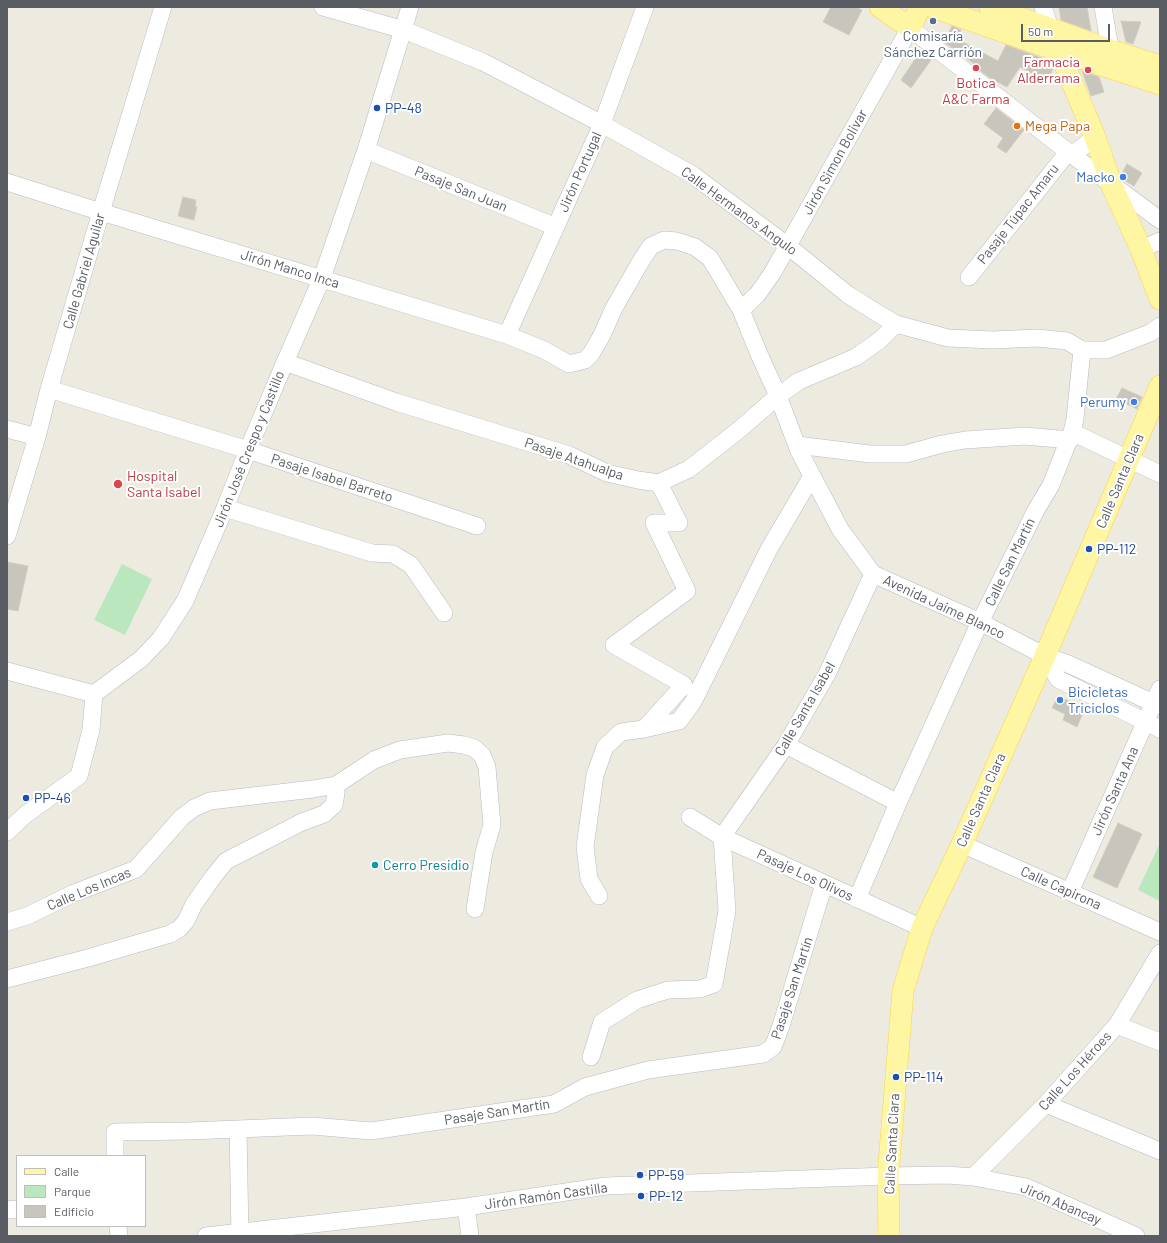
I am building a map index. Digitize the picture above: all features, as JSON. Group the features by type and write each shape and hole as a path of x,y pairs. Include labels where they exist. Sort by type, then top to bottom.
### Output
{"main road":[{"path":"880,7 910,28"},
{"name":"Jirón Simon Bolivar","path":"910,28 920,7"},
{"path":"933,7 1059,51 1160,66"},
{"path":"990,7 1050,29 1160,84"},
{"path":"1059,51 1095,136 1112,186 1141,249 1160,300"},
{"name":"Calle Santa Clara","path":"889,1236 888,1176 903,991 922,928 962,844 1045,656 1160,386"}],"street":[{"name":"Calle Gabriel Aguilar","path":"7,536 37,437 49,389 101,212 163,7"},
{"name":"Calle Hermanos Angulo","path":"323,7 404,30 483,62 602,124 693,175 788,246 847,294 896,324 948,338 993,340 1038,338 1067,342 1082,350 1106,350 1150,332 1160,326"},
{"name":"Jirón José Crespo y Castillo","path":"94,694 141,659 161,638 185,601 285,362 322,278 366,150 410,7"},
{"name":"Jirón Portugal","path":"507,334 602,124 645,7"},
{"path":"1043,7 1059,51"},
{"path":"1103,7 1112,59"},
{"path":"910,28 1112,186 1160,220"},
{"name":"Jirón Simon Bolivar","path":"741,310 757,295 773,272 910,28"},
{"name":"Pasaje Túpac Amaru","path":"969,277 1070,153 1095,136"},
{"name":"Pasaje San Juan","path":"366,150 556,227"},
{"name":"Jirón Manco Inca","path":"7,182 101,212 507,334 544,350 569,364"},
{"name":"Avenida Jaime Blanco","path":"569,364 585,360 591,354 602,335 614,308 641,260 651,246 664,240 677,241 695,247 710,258 741,310 778,396 797,445 812,476 840,529 874,574 980,622 1045,656 1158,700"},
{"path":"1141,249 1160,241"},
{"path":"644,729 684,686 614,645 687,591 654,523 679,523 659,483 688,470 740,429 778,396 799,381 856,357 880,340 896,324"},
{"name":"Calle San Martín","path":"857,899 898,803 980,622 1036,510 1051,485 1071,436 1075,419 1082,350"},
{"name":"Pasaje Atahualpa","path":"285,362 396,402 569,455 608,473 659,483"},
{"name":"Pasaje Isabel Barreto","path":"49,389 248,450 477,526"},
{"path":"7,428 37,437"},
{"path":"797,445 870,454 906,454 942,444 965,440 1024,436 1071,436 1130,459 1160,474"},
{"path":"599,896 588,879 585,847 595,775 605,747 621,732 644,729 679,721 693,702 769,549 812,476"},
{"path":"225,508 372,553 393,554 411,565 444,613"},
{"name":"Calle Santa Isabel","path":"722,837 786,745 827,674 874,574"},
{"path":"1045,656 1058,679 1153,726"},
{"path":"7,671 94,694 91,730 79,776 25,816 7,832"},
{"name":"Jirón Santa Ana","path":"1070,892 1153,726 1158,700"},
{"name":"Calle Los Incas","path":"7,922 27,916 72,894 136,869 182,817 194,808 210,801 314,789 336,784 374,760 400,750 448,744 464,745 474,748 482,754 487,767 492,825 484,852 476,909"},
{"path":"786,745 898,803"},
{"path":"7,979 88,958 170,934 179,929 186,921 194,904 226,861 302,822 324,814 334,805 336,784"},
{"name":"Pasaje Los Olivos","path":"690,817 722,837 922,928"},
{"path":"591,1056 602,1022 637,1000 668,990 700,989 714,984 727,911 722,837"},
{"name":"Calle Capirona","path":"962,844 1160,932"},
{"name":"Pasaje San Martín","path":"115,1155 115,1132 312,1126 371,1131 554,1104 585,1087 648,1070 763,1054 773,1047 781,1026 824,884"},
{"name":"Calle Los Héroes","path":"973,1177 1046,1104 1117,1025 1160,953"},
{"path":"1117,1025 1160,1042"},
{"path":"1046,1104 1160,1151"},
{"path":"238,1129 240,1234"},
{"name":"Jirón Abancay","path":"888,1176 973,1177 1026,1187 1136,1236"},
{"name":"Jirón Ramón Castilla","path":"206,1236 240,1234 466,1207 606,1186 888,1176"},
{"path":"466,1207 470,1236"}],"green space":[{"path":"122,564 152,579 125,635 94,620"},
{"path":"1160,845 1160,901 1138,890"}],"building":[{"path":"831,7 855,7 862,10 849,35 823,22"},
{"path":"1059,7 1087,7 1091,31 1061,20"},
{"path":"1121,21 1141,22 1133,44 1126,42"},
{"path":"952,26 961,30 957,39 998,61 1006,45 1050,61 1053,69 1047,81 1020,67 1007,87 990,78 944,42"},
{"path":"923,54 931,60 911,88 901,80 918,55"},
{"path":"1082,71 1099,77 1104,92 1091,96"},
{"path":"996,108 1024,130 1006,153 997,147 1003,138 984,124"},
{"path":"1127,164 1142,173 1134,186 1122,179 1121,175"},
{"path":"183,197 196,200 195,207 197,207 194,220 178,216"},
{"path":"1122,388 1142,397 1137,409 1116,399"},
{"path":"7,562 28,566 18,611 7,609"},
{"path":"1058,696 1085,708 1077,727 1063,720 1065,714 1052,708"},
{"path":"1118,823 1142,834 1117,888 1093,877"}],"place":[{"name":"Comisaría Sánchez Carrión","path":"933,21"},
{"name":"Botica A&C Farma","path":"976,68"},
{"name":"Farmacia Alderrama","path":"1088,70"},
{"name":"PP-48","path":"377,108"},
{"name":"Mega Papa","path":"1017,126"},
{"name":"Macko","path":"1123,177"},
{"name":"Perumy","path":"1134,402"},
{"name":"Hospital Santa Isabel","path":"118,484"},
{"name":"PP-112","path":"1089,549"},
{"name":"Bicicletas Triciclos","path":"1060,700"},
{"name":"PP-46","path":"26,798"},
{"name":"Cerro Presidio","path":"375,865"},
{"name":"PP-114","path":"896,1077"},
{"name":"PP-59","path":"640,1175"},
{"name":"PP-12","path":"641,1196"}]}
